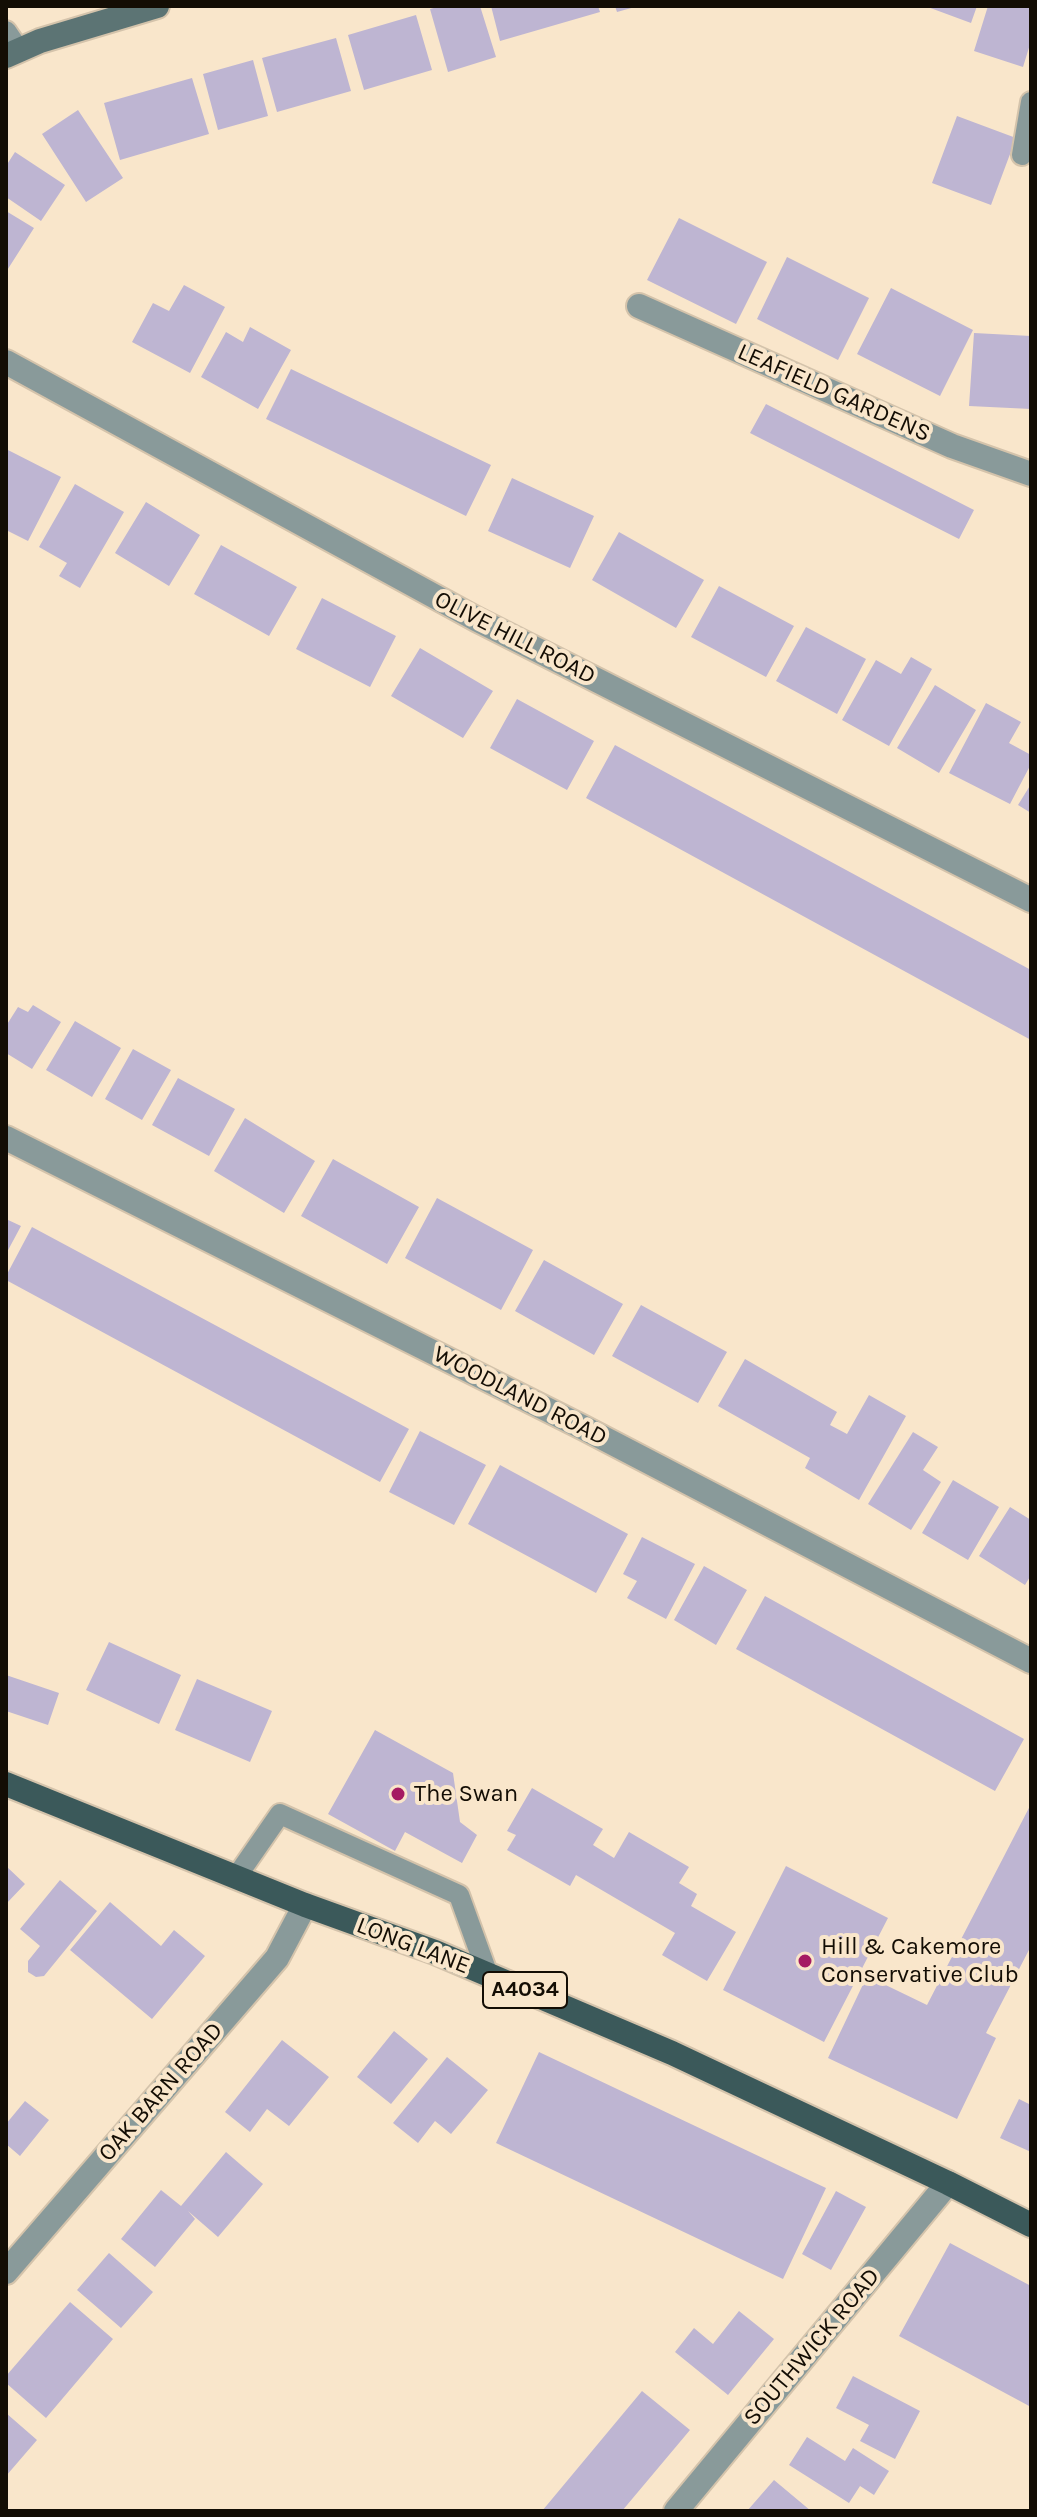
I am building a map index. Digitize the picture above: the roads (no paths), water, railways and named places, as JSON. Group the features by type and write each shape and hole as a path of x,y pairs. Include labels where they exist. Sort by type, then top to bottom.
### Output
{"main road":[{"name":"LONG LANE","path":"6,1784 305,1905 435,1952 672,2053 1031,2225"}],"street":[{"path":"10,46 40,41 157,6"},
{"name":"LEAFIELD GARDENS","path":"639,306 952,446 1031,474"},
{"name":"OLIVE HILL ROAD","path":"6,362 476,619 1031,900"},
{"name":"WOODLAND ROAD","path":"6,1138 596,1434 1031,1661"},
{"name":"OAK BARN ROAD","path":"6,2272 277,1958 305,1905"},
{"name":"SOUTHWICK ROAD","path":"676,2511 948,2183"}],"lane":[{"path":"1022,155 1031,102"},
{"path":"237,1876 280,1814 459,1895 488,1975"}],"place":[{"name":"The Swan","path":"398,1794"},
{"name":"Hill & Cakemore Conservative Club","path":"805,1961"}]}
